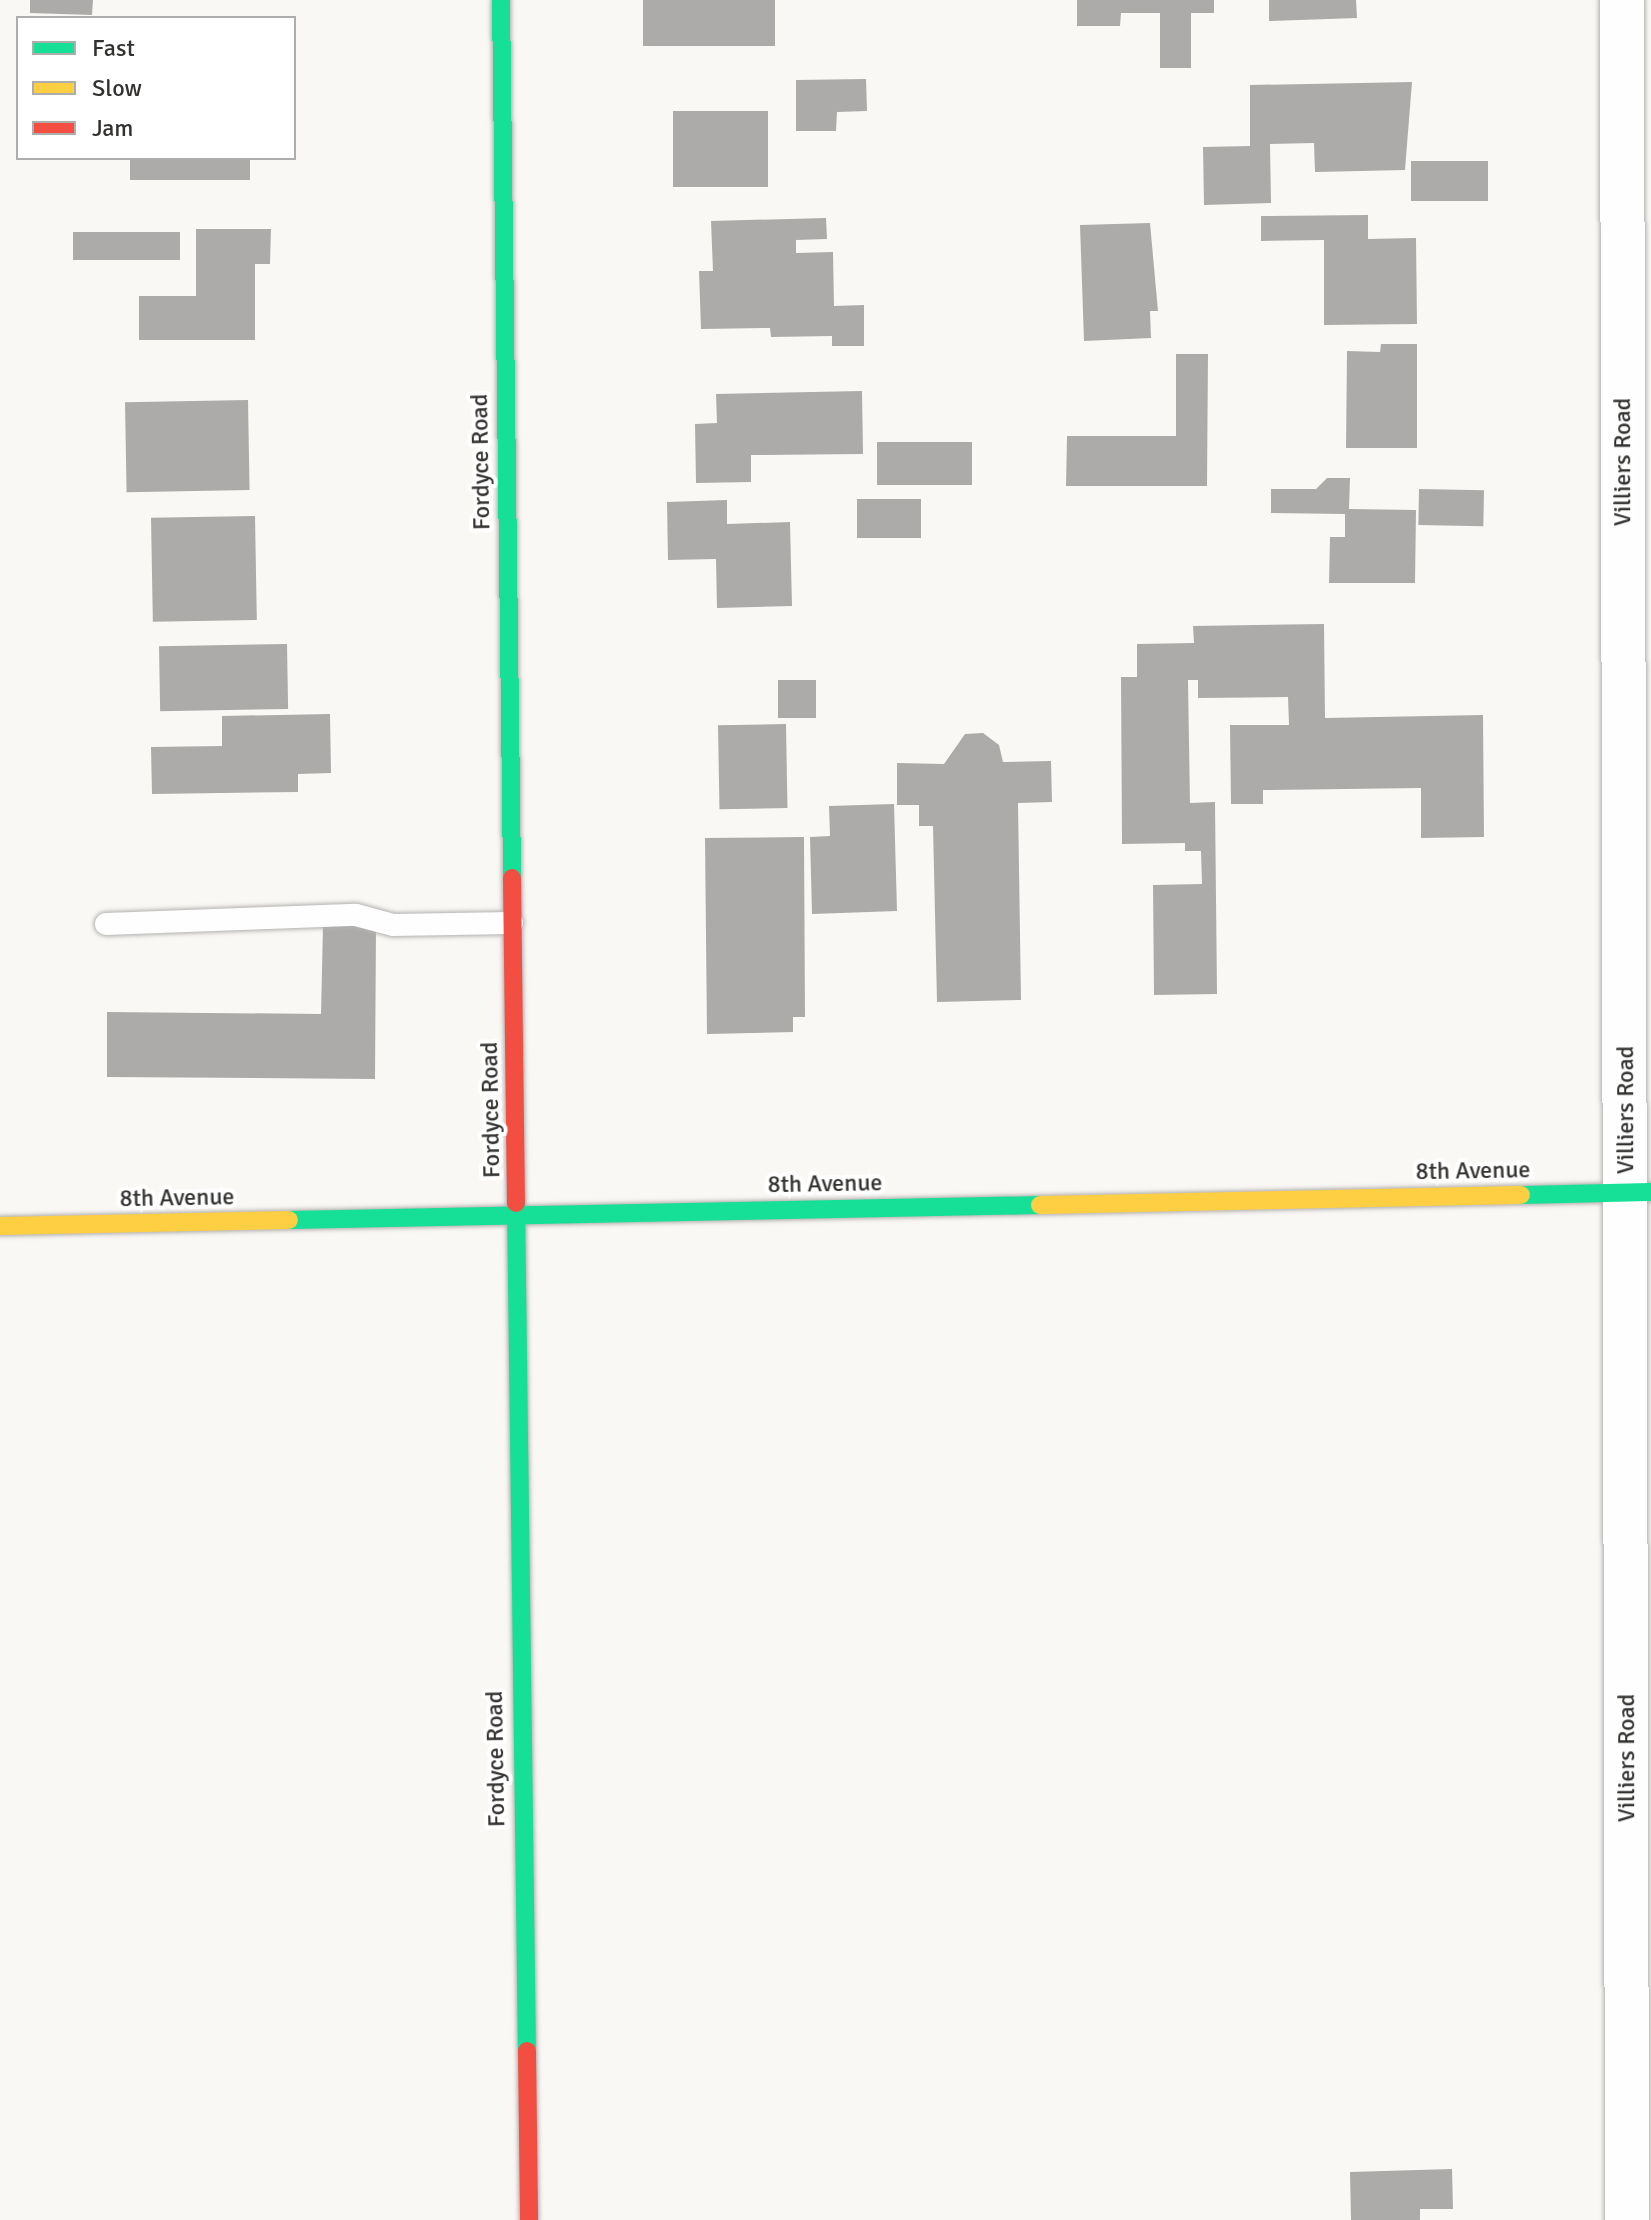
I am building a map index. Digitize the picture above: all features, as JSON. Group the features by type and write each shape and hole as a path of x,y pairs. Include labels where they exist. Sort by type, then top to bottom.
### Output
{"street":[{"name":"Fordyce Road","path":"501,0 529,2220"},
{"name":"Villiers Road","path":"1622,0 1639,1192 1627,2220"},
{"name":"8th Avenue","path":"0,1226 1639,1192"}],"lane":[{"path":"106,924 356,915 393,925 512,923"}],"building":[{"path":"30,0 93,0 92,15 30,13"},
{"path":"643,0 775,0 775,46 643,46"},
{"path":"1077,0 1214,0 1214,13 1191,13 1191,68 1160,68 1160,13 1121,13 1120,26 1077,26"},
{"path":"1269,0 1356,0 1357,18 1269,21"},
{"path":"866,79 867,111 837,112 836,131 796,131 796,80"},
{"path":"1412,82 1405,170 1315,172 1314,143 1270,144 1271,203 1204,205 1203,147 1250,146 1250,85"},
{"path":"673,111 768,111 768,187 673,187"},
{"path":"130,160 250,160 250,180 130,180"},
{"path":"1411,161 1488,161 1488,201 1411,201"},
{"path":"1368,215 1368,239 1416,238 1417,324 1324,325 1324,240 1261,241 1261,216"},
{"path":"826,218 827,239 796,240 796,253 833,252 834,306 864,305 864,346 832,346 832,336 771,337 770,328 701,329 699,271 713,271 711,221"},
{"path":"1150,223 1158,311 1150,311 1151,338 1084,341 1080,225"},
{"path":"196,229 271,229 270,264 255,264 255,340 139,340 139,296 196,296"},
{"path":"73,232 180,232 180,260 73,260"},
{"path":"1381,344 1417,344 1417,448 1346,448 1347,351 1380,352"},
{"path":"1176,354 1208,354 1207,486 1066,486 1067,436 1176,436"},
{"path":"862,391 863,454 751,455 751,482 696,483 695,424 717,423 716,394"},
{"path":"248,400 250,490 127,492 125,402"},
{"path":"877,442 972,442 972,485 877,485"},
{"path":"1327,478 1350,478 1349,509 1416,510 1415,583 1329,583 1330,537 1345,537 1345,514 1271,513 1271,489 1316,489"},
{"path":"1419,489 1484,490 1483,526 1418,525"},
{"path":"857,499 921,499 921,538 857,538"},
{"path":"727,500 727,524 790,522 792,606 717,608 716,559 668,560 667,502"},
{"path":"255,516 257,620 153,622 151,518"},
{"path":"1324,624 1325,718 1483,715 1484,837 1421,838 1421,788 1263,790 1263,804 1231,804 1230,725 1289,725 1288,697 1198,698 1198,680 1188,680 1190,803 1215,802 1217,994 1154,995 1153,885 1202,884 1201,851 1185,851 1185,843 1122,844 1121,677 1137,677 1137,644 1194,643 1193,626"},
{"path":"287,644 288,709 160,711 159,646"},
{"path":"778,680 816,680 816,718 778,718"},
{"path":"330,714 331,773 298,774 298,792 152,794 151,747 222,746 222,716"},
{"path":"786,724 787,808 719,809 718,725"},
{"path":"983,733 999,745 1003,762 1051,761 1052,802 1018,803 1021,1000 937,1002 933,826 919,826 919,805 897,805 897,763 944,764 965,734"},
{"path":"894,804 897,911 812,914 810,837 830,836 829,806"},
{"path":"804,837 805,1017 793,1017 793,1032 707,1034 705,838"},
{"path":"323,925 376,926 375,1079 107,1077 107,1012 321,1014"},
{"path":"1452,2169 1453,2209 1420,2209 1420,2220 1351,2220 1350,2172"}],"traffic: fast":[{"path":"501,0 512,878"},
{"path":"1521,1195 1651,1192"},
{"path":"516,1203 527,2051"},
{"path":"289,1220 1040,1205"}],"traffic: slow":[{"path":"1040,1205 1521,1195"},
{"path":"0,1226 289,1220"}],"traffic: jam":[{"path":"512,878 516,1203"},
{"path":"527,2051 529,2220"}]}
